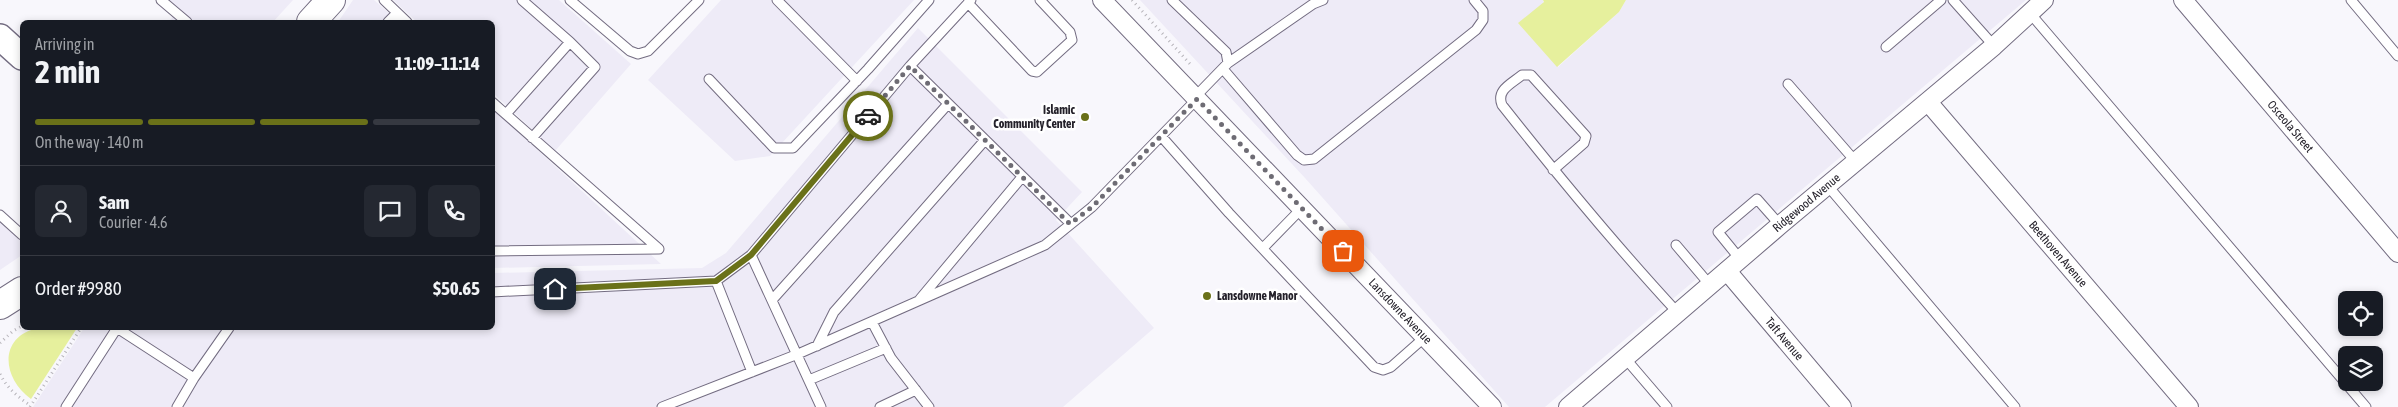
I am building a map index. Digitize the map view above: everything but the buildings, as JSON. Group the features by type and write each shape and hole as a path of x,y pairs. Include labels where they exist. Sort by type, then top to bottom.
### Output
{"main road":[{"path":"314,20 331,0"},
{"path":"0,305 20,292"}],"street":[{"name":"Lansdowne Avenue","path":"1102,0 1492,407"},
{"name":"Ridgewood Avenue","path":"1568,407 1827,185 1994,46 2044,0"},
{"name":"Osceola Street","path":"2183,0 2398,253"},
{"path":"0,36 20,55"},
{"name":"Beethoven Avenue","path":"1928,102 2189,407"},
{"name":"Taft Avenue","path":"1726,271 1842,407"}],"lane":[{"path":"161,0 185,20"},
{"path":"522,0 570,42 595,67 532,138"},
{"path":"570,0 630,50 638,54 648,51 699,0"},
{"path":"777,0 856,81"},
{"path":"709,79 774,148 793,148 929,0"},
{"path":"495,292 716,281 751,255 910,66 970,2 1032,71 1037,72 1072,40 1070,32 1040,0"},
{"path":"1172,0 1226,52 1226,66 1297,155 1304,160 1314,159 1476,30 1483,20 1484,11 1474,0"},
{"path":"662,407 817,346 1046,245 1092,207 1226,66 1313,4 1323,0"},
{"path":"1886,47 1941,0"},
{"path":"1953,0 1994,46"},
{"path":"2351,0 2398,56"},
{"path":"388,20 392,5"},
{"path":"392,5 405,20"},
{"path":"2029,12 2366,407"},
{"path":"506,114 570,42"},
{"path":"910,66 1070,224"},
{"path":"1554,170 1584,144 1586,136 1531,75 1522,75 1501,91 1502,106 1554,170 1610,238 1678,313"},
{"path":"1788,84 1856,162"},
{"path":"772,300 948,104"},
{"path":"495,105 659,249 495,251"},
{"path":"1161,136 1374,367 1383,370 1391,367 1425,337"},
{"path":"817,346 834,312 985,140"},
{"path":"918,301 1022,177"},
{"path":"1827,185 2015,407"},
{"path":"1740,259 1718,232 1757,199 1780,225"},
{"path":"1263,248 1302,208"},
{"path":"0,215 20,233"},
{"path":"1676,245 1710,285"},
{"path":"751,255 821,407"},
{"path":"716,281 752,372"},
{"path":"872,322 891,358 929,407"},
{"path":"66,407 116,330"},
{"path":"120,330 194,378"},
{"path":"177,407 194,378 228,330"},
{"path":"809,380 886,348"},
{"path":"1625,358 1667,407"},
{"path":"880,407 916,390"}],"path":[{"path":"1132,0 1198,72"},
{"path":"0,343 20,327"},
{"path":"0,374 13,392 31,407 80,330"}],"shaded area":[{"path":"169,0 293,0 275,20 170,20 172,18"},
{"path":"353,0 374,0 397,20 339,20"},
{"path":"393,0 559,0 631,64 555,151 495,95 495,20 415,20"},
{"path":"721,0 914,0 770,156 735,161 648,80"},
{"path":"1140,0 1543,0 1558,67 1619,12 1626,0 2026,0 1545,407 1509,407 1305,178"},
{"path":"918,28 1082,192 1056,220 1154,328 1063,407 33,407 83,330 495,330 495,273 702,268 726,253"},
{"path":"495,111 661,264 495,268"},
{"path":"0,222 20,240 20,256 0,270"}],"green space":[{"path":"1543,0 1626,0 1619,12 1557,67 1518,23 1544,2"},
{"path":"32,330 76,330 31,399 21,390 14,379 10,369 9,358 11,348 17,339"}],"way so far":[{"path":"868,116 910,66 1070,224 1092,207 1197,99 1343,251"}],"place":[{"name":"Islamic Community Center","path":"1085,117"},
{"name":"Lansdowne Manor","path":"1207,296"}],"route":[{"path":"555,289 716,281 751,255 868,116"}]}
